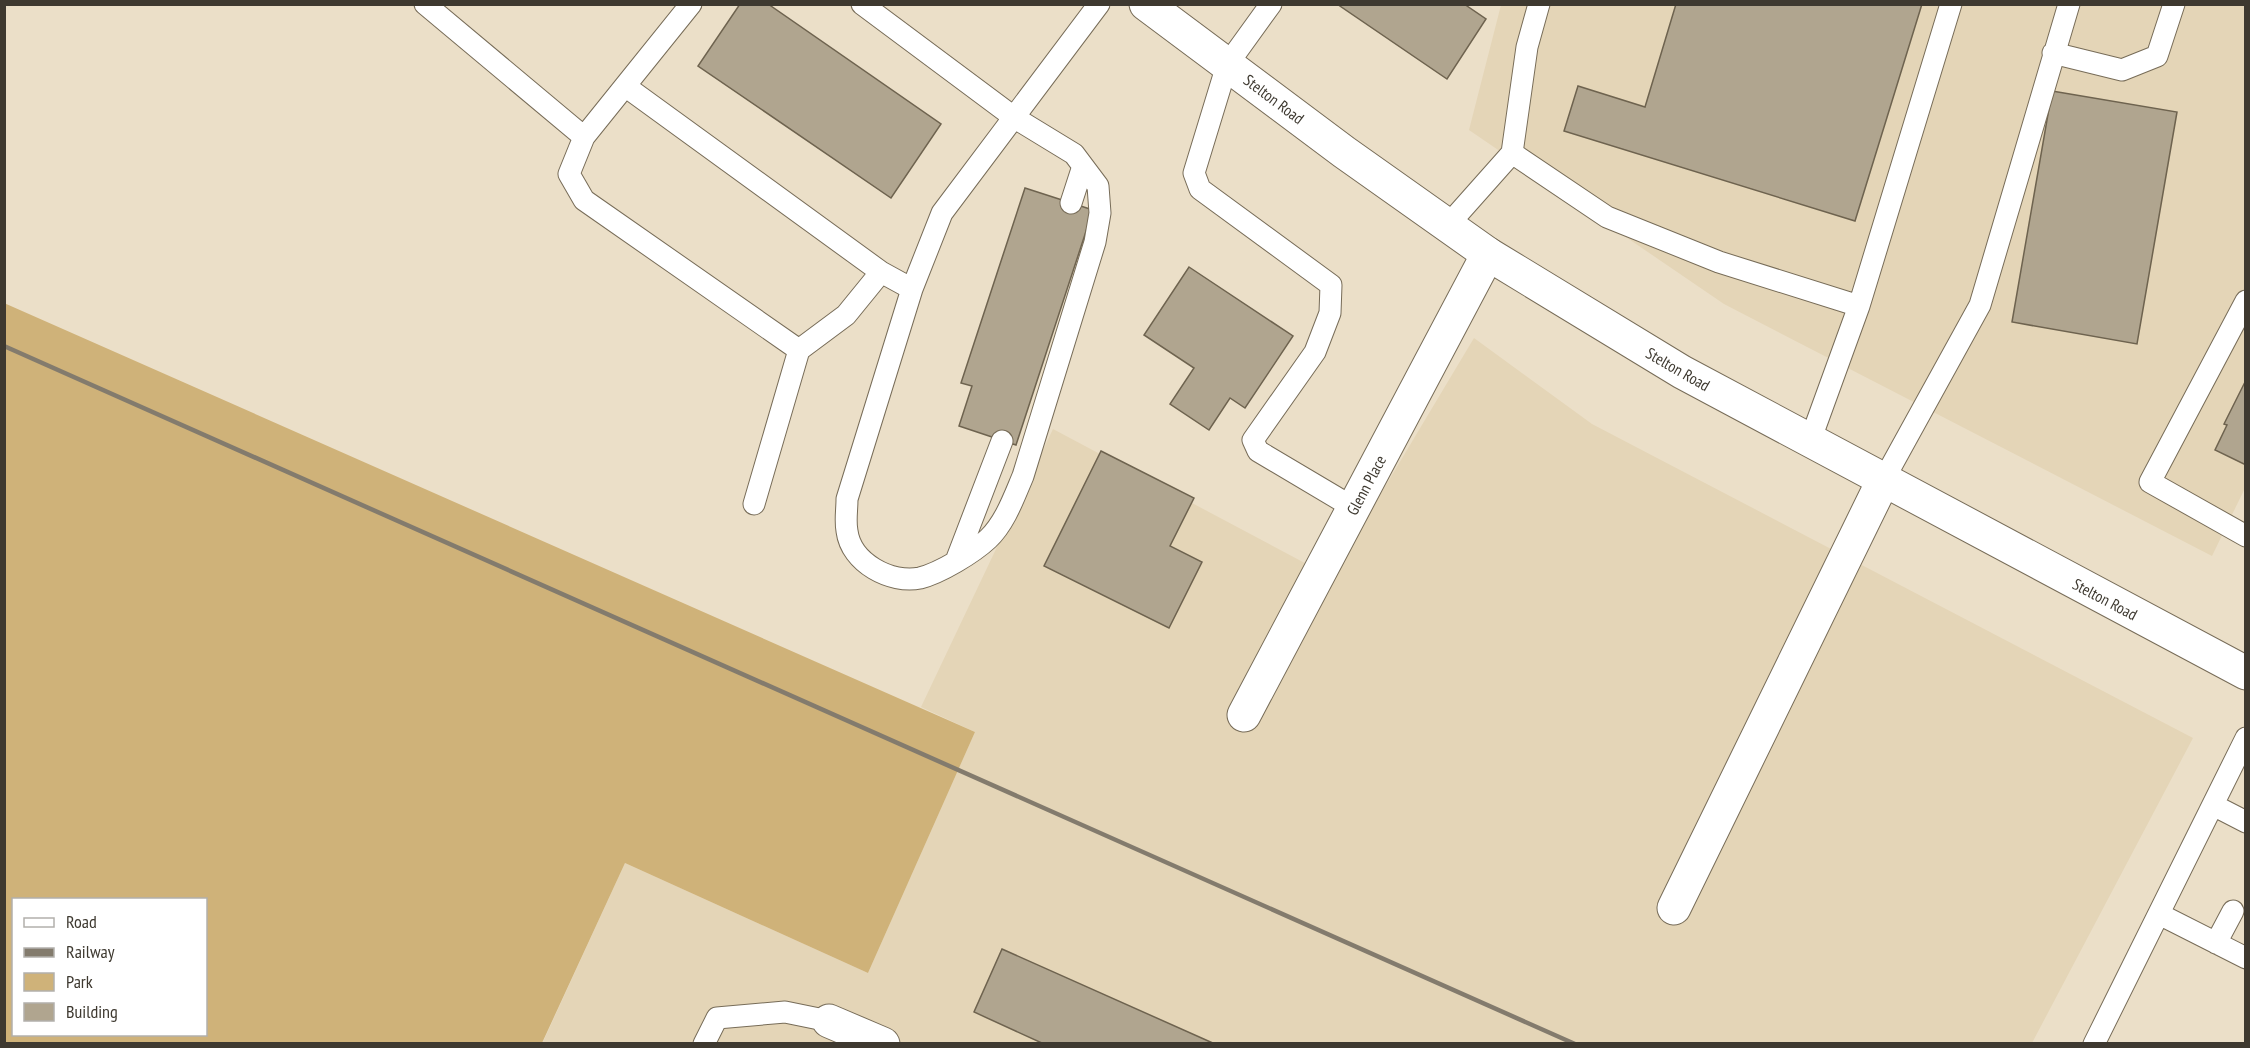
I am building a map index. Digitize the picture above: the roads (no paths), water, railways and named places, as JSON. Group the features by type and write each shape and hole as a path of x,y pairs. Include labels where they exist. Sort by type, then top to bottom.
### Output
{"main road":[{"name":"Stelton Road","path":"1146,4 1488,254 1682,372 2246,673"},
{"name":"Glenn Place","path":"1244,715 1488,254"},
{"path":"1674,908 1883,481"},
{"path":"841,1031 883,1044"}],"lane":[{"path":"424,4 584,137"},
{"path":"691,4 584,137 569,174 584,200 799,350"},
{"path":"862,4 1015,118 1074,154 1098,186 1100,213 1095,242 1023,476 1009,510 988,539 956,561 920,578 891,577 861,561 847,533 847,499 912,289 942,213 1015,118 1099,4"},
{"path":"1271,4 1227,65 1194,172 1200,189 1331,285 1330,313 1315,352 1253,440 1258,451 1354,508"},
{"path":"1448,225 1512,153 1527,47 1539,4"},
{"path":"1810,441 1859,306 1951,4"},
{"path":"1883,481 1980,305 2069,4"},
{"path":"2053,53 2122,70 2157,56 2174,4"},
{"path":"625,86 881,272 912,289"},
{"path":"1512,153 1607,217 1719,262 1859,306"},
{"path":"1071,203 1083,166"},
{"path":"754,504 799,350 846,315 881,272"},
{"path":"2246,301 2150,482 2246,536"},
{"path":"956,561 1002,441"},
{"path":"2094,1044 2246,738"},
{"path":"2212,805 2246,822"},
{"path":"2216,943 2233,911"},
{"path":"2158,914 2246,958"},
{"path":"704,1044 717,1018 785,1012 841,1031"}],"railway":[{"path":"4,346 1575,1044"}]}
